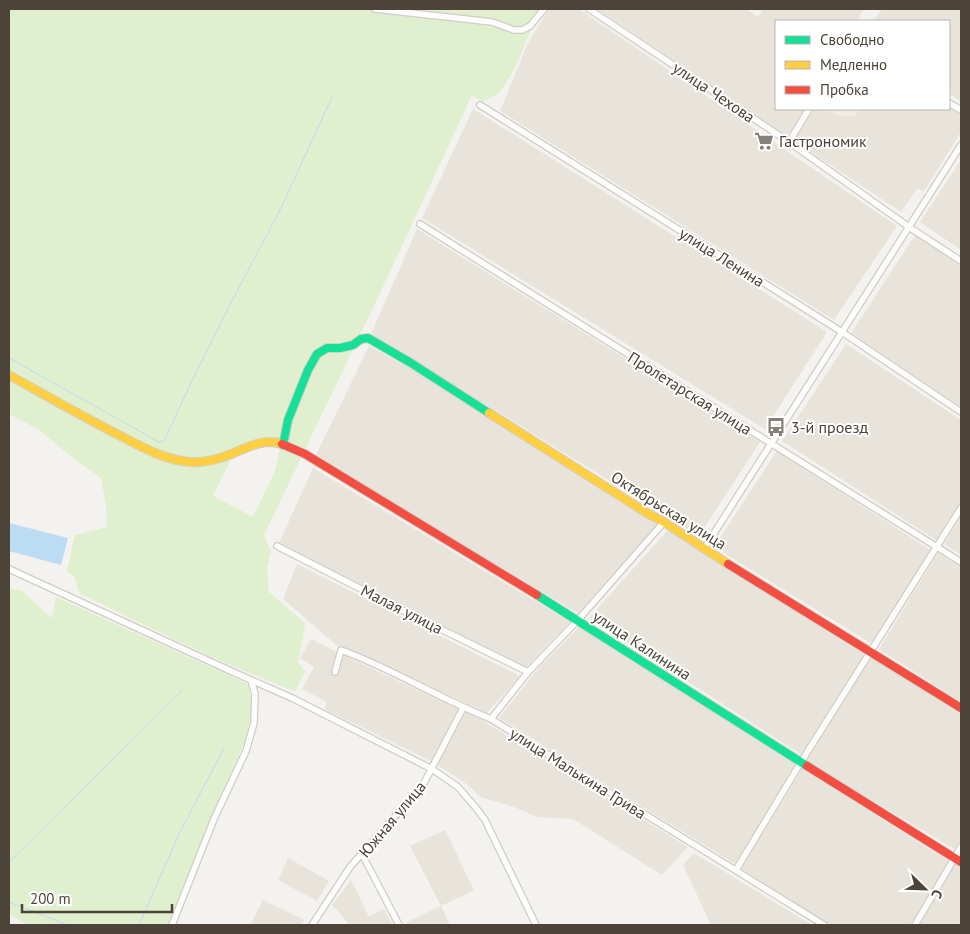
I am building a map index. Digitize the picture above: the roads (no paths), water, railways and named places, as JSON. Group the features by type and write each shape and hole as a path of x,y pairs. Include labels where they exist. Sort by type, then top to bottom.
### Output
{"street":[{"path":"375,9 492,22 514,30 522,30 530,26 544,9"},
{"name":"улица Чехова","path":"589,9 789,142 909,227 961,261"},
{"path":"950,104 961,110"},
{"name":"улица Ленина","path":"480,105 842,332 961,412"},
{"path":"789,142 808,110"},
{"path":"704,549 961,144"},
{"name":"Пролетарская улица","path":"420,224 961,562"},
{"name":"Октябрьская улица","path":"282,445 288,420 308,370 317,354 327,348 353,345 361,339 368,338 961,708"},
{"name":"улица Калинина","path":"9,375 95,423 166,458 190,462 204,461 223,457 255,444 270,442 305,454 578,620 958,860"},
{"path":"736,870 801,762 961,508"},
{"path":"491,719 528,672 578,620 664,522"},
{"name":"Малая улица","path":"277,546 528,672"},
{"path":"9,569 313,708 432,769 458,788 485,820 536,925"},
{"name":"улица Малькина Грива","path":"335,672 341,650 491,719 824,925"},
{"path":"172,925 214,819 246,751 254,724 255,694 251,680"},
{"name":"Южная улица","path":"312,925 350,867 423,785 464,708"},
{"path":"915,925 958,860 961,847"},
{"path":"362,854 399,925"}],"water":[{"path":"9,523 68,538 61,565 9,551"}],"waterway":[{"path":"9,358 159,442 164,441 231,303 282,206 332,97"},
{"path":"9,862 183,690"},
{"path":"139,925 180,832 224,748"},
{"path":"9,902 68,925"}],"place":[{"name":"Гастрономик","path":"764,141"},
{"name":"3-й проезд","path":"776,427"}]}
